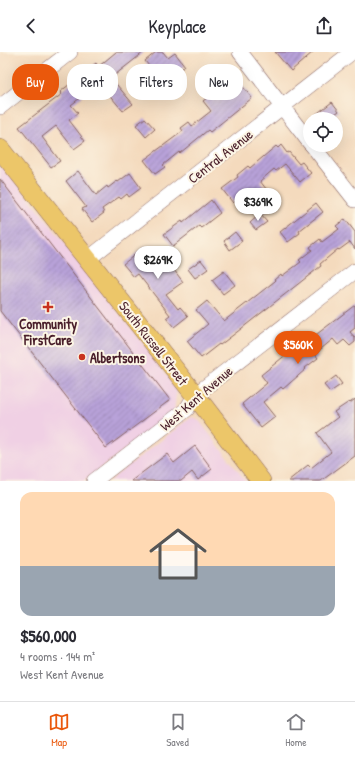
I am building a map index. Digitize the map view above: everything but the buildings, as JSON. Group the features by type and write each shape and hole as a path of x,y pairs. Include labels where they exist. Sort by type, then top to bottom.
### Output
{"main road":[{"name":"South Russell Street","path":"0,149 195,395 261,481"}],"street":[{"path":"0,108 70,52"},
{"path":"240,52 303,134"},
{"name":"Central Avenue","path":"88,259 352,52"},
{"path":"317,152 355,200"},
{"name":"West Kent Avenue","path":"94,481 187,409 195,395 355,271"}],"shaded area":[{"path":"0,160 177,388 174,412 84,481 0,481"},
{"path":"191,417 198,419 246,481 109,481"}],"place":[{"name":"Community FirstCare","path":"48,307"},
{"name":"Albertsons","path":"82,357"}]}
